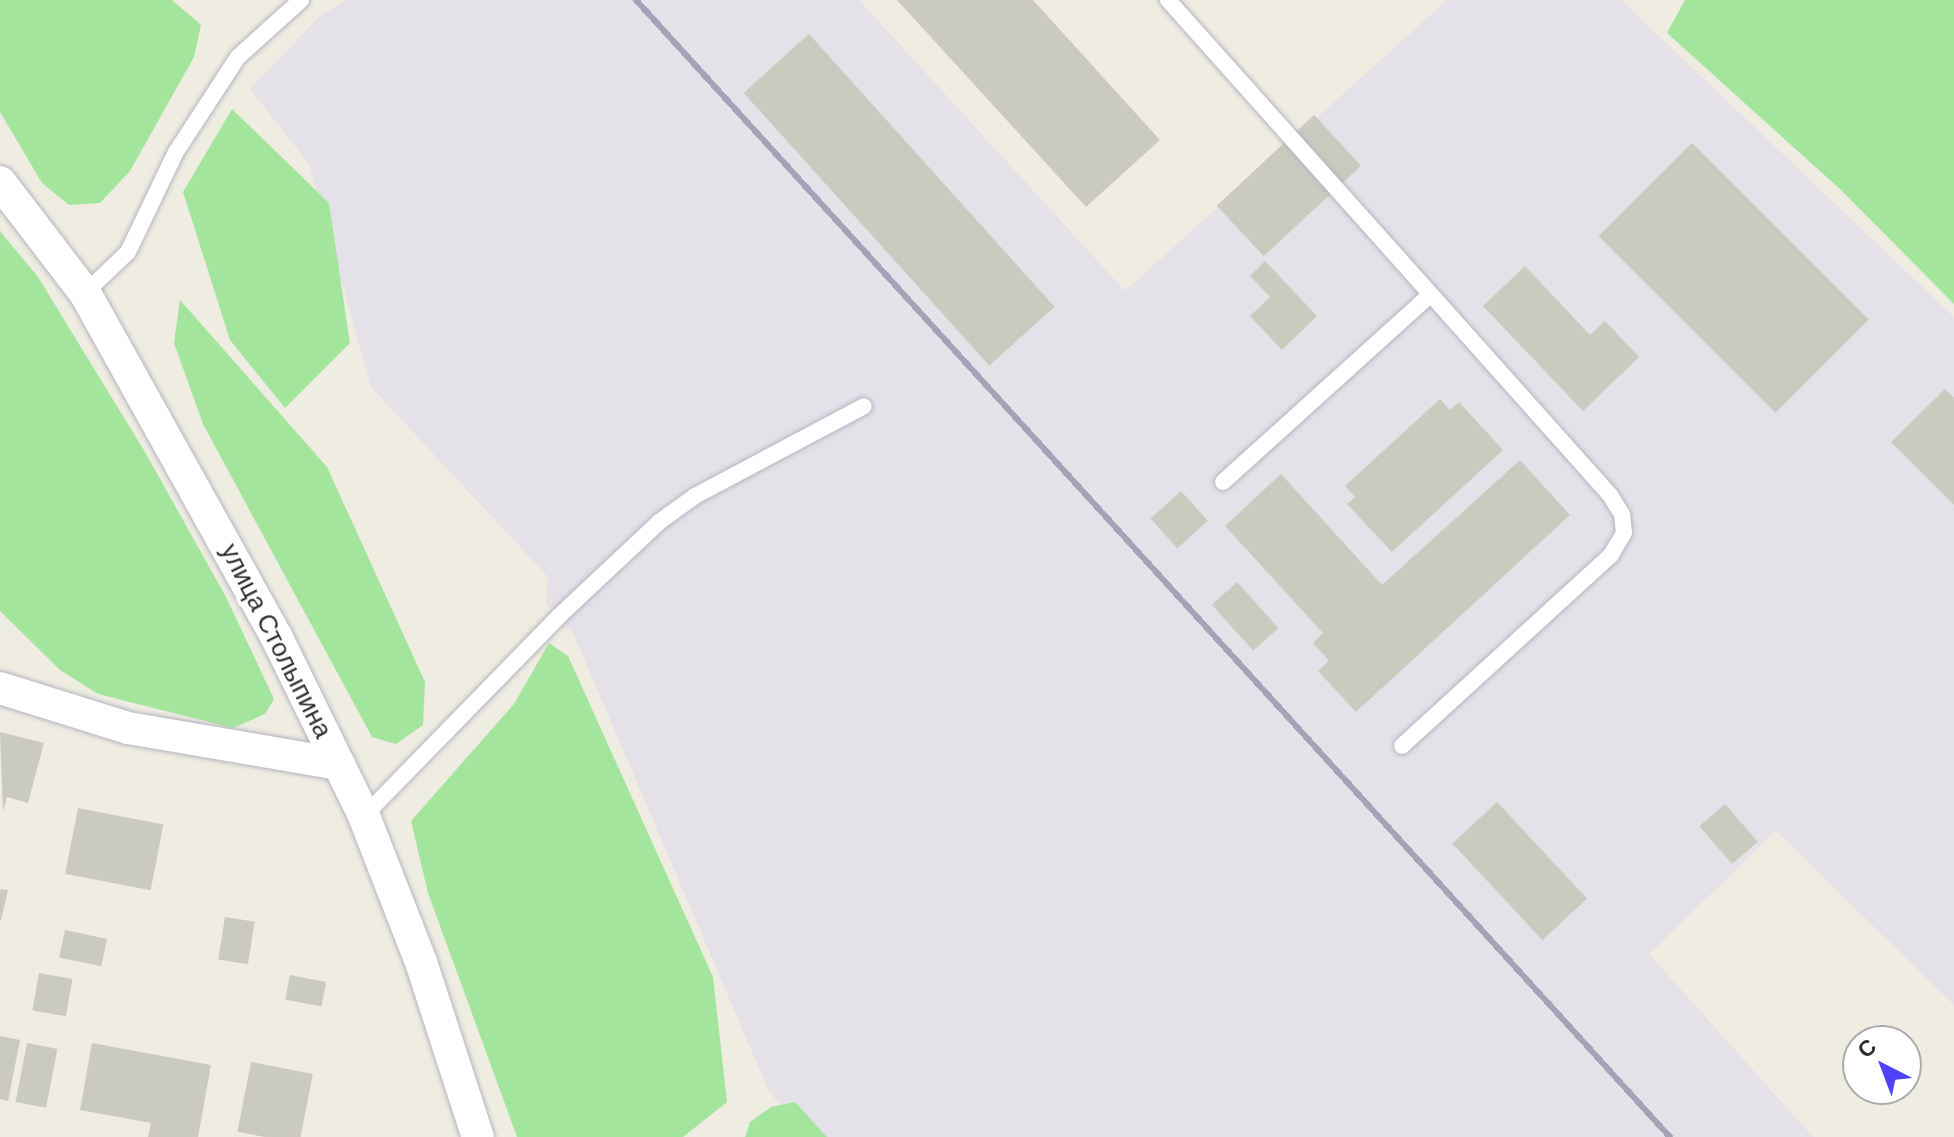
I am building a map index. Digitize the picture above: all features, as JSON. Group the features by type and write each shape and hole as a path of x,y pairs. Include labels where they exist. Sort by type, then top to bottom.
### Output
{"street":[{"name":"улица Столыпина","path":"0,182 85,293 276,636 364,816 421,962 478,1137"},
{"path":"0,688 128,728 339,764"}],"lane":[{"path":"85,293 128,252 176,152 238,57 301,0"},
{"path":"1168,0 1610,495 1622,514 1624,533 1611,555 1402,746"},
{"path":"1223,482 1431,294"},
{"path":"364,816 558,617 659,522 695,496 864,406"}],"shaded area":[{"path":"345,0 859,0 1125,291 1447,0 1621,0 1954,317 1954,1005 1776,831 1649,954 1813,1137 802,1137 767,1087 573,633 546,604 548,577 371,387 309,164 250,89 320,16"}],"green space":[{"path":"0,0 172,0 201,25 194,57 130,171 100,203 69,205 42,183 0,112"},
{"path":"1685,0 1954,0 1954,304 1841,190 1667,33"},
{"path":"232,109 329,203 350,343 285,408 230,340 183,192"},
{"path":"0,231 38,277 145,452 226,597 274,699 265,714 233,728 98,694 60,670 0,611"},
{"path":"180,300 327,467 425,682 423,725 396,744 372,737 203,424 174,343"},
{"path":"549,643 568,656 713,977 727,1102 683,1137 517,1137 428,893 411,821 514,704"},
{"path":"795,1102 827,1137 745,1137 750,1122 771,1107"}],"building":[{"path":"897,0 1033,0 1160,140 1086,207"},
{"path":"809,34 1055,307 989,366 744,93"},
{"path":"1314,115 1361,165 1264,256 1217,206"},
{"path":"1692,143 1869,320 1775,413 1599,236"},
{"path":"1265,261 1317,316 1282,350 1250,316 1270,297 1250,276"},
{"path":"1525,266 1590,335 1605,321 1639,357 1583,411 1483,306"},
{"path":"1945,389 1954,398 1954,505 1891,442"},
{"path":"1440,399 1450,410 1459,402 1503,450 1392,552 1347,504 1355,497 1345,486"},
{"path":"1520,460 1570,515 1356,712 1318,671 1329,661 1313,643 1323,633 1225,526 1281,474 1382,585"},
{"path":"1181,491 1208,521 1177,548 1151,518"},
{"path":"1237,582 1278,628 1253,651 1212,605"},
{"path":"0,732 44,743 28,803 7,797 3,811"},
{"path":"1497,802 1587,899 1542,940 1452,844"},
{"path":"1725,804 1758,842 1732,864 1699,826"},
{"path":"78,808 163,825 151,890 65,874"},
{"path":"0,889 8,890 1,920 0,920"},
{"path":"225,917 255,922 248,964 218,959"},
{"path":"65,930 107,939 101,966 59,957"},
{"path":"39,973 72,979 66,1016 32,1010"},
{"path":"290,975 326,982 322,1007 285,1000"},
{"path":"0,1036 20,1040 8,1101 0,1099"},
{"path":"27,1043 57,1049 46,1108 16,1102"},
{"path":"92,1043 211,1065 198,1137 148,1137 151,1123 80,1110"},
{"path":"251,1062 313,1074 301,1137 265,1137 237,1132"}],"railway":[{"path":"636,0 1670,1137"}]}
